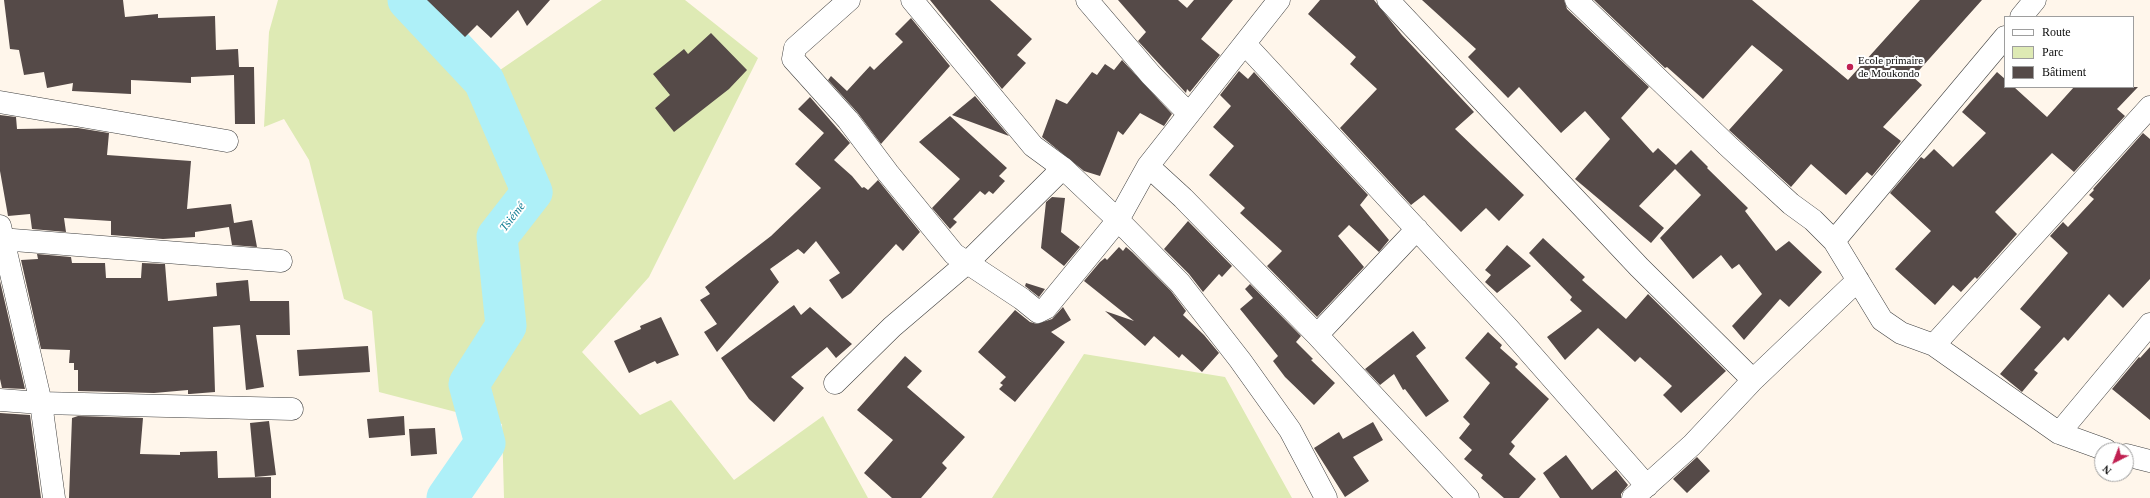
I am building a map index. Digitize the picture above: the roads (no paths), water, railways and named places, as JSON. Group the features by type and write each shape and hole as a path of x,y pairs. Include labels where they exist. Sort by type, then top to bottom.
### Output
{"street":[{"path":"912,0 1033,146 1063,168 1118,220 1180,283 1240,360 1290,430 1326,498"},
{"path":"1087,0 1151,75 1189,114"},
{"path":"1388,0 1639,267 1753,380"},
{"path":"1576,0 1728,146 1791,204 1813,220 1834,241 1882,320 1901,333 1934,345 2060,433 2094,446"},
{"path":"2022,16 2035,0"},
{"path":"842,2 795,48 794,59 848,120 888,173 954,254 1022,299 1038,312 1046,308 1118,220 1148,166 1245,44 1269,4"},
{"path":"1834,241 2004,38"},
{"path":"1245,44 1509,329 1640,492 1692,445 1753,380 1858,280"},
{"path":"0,102 227,141"},
{"path":"1934,345 2150,108"},
{"path":"1148,166 1183,198 1316,336 1468,498"},
{"path":"836,383 892,327 967,264 1063,168"},
{"path":"1316,336 1417,229"},
{"path":"54,498 41,403 1,235 281,261"},
{"path":"2060,433 2150,324"},
{"path":"0,400 41,403 292,409"},
{"path":"2134,457 2150,461"}],"waterway":[{"name":"Tsiémé","path":"408,0 484,81 532,192 497,237 506,326 469,384 485,443 447,498"}],"place":[{"name":"Ecole primaire de Moukondo","path":"1850,67"}]}
